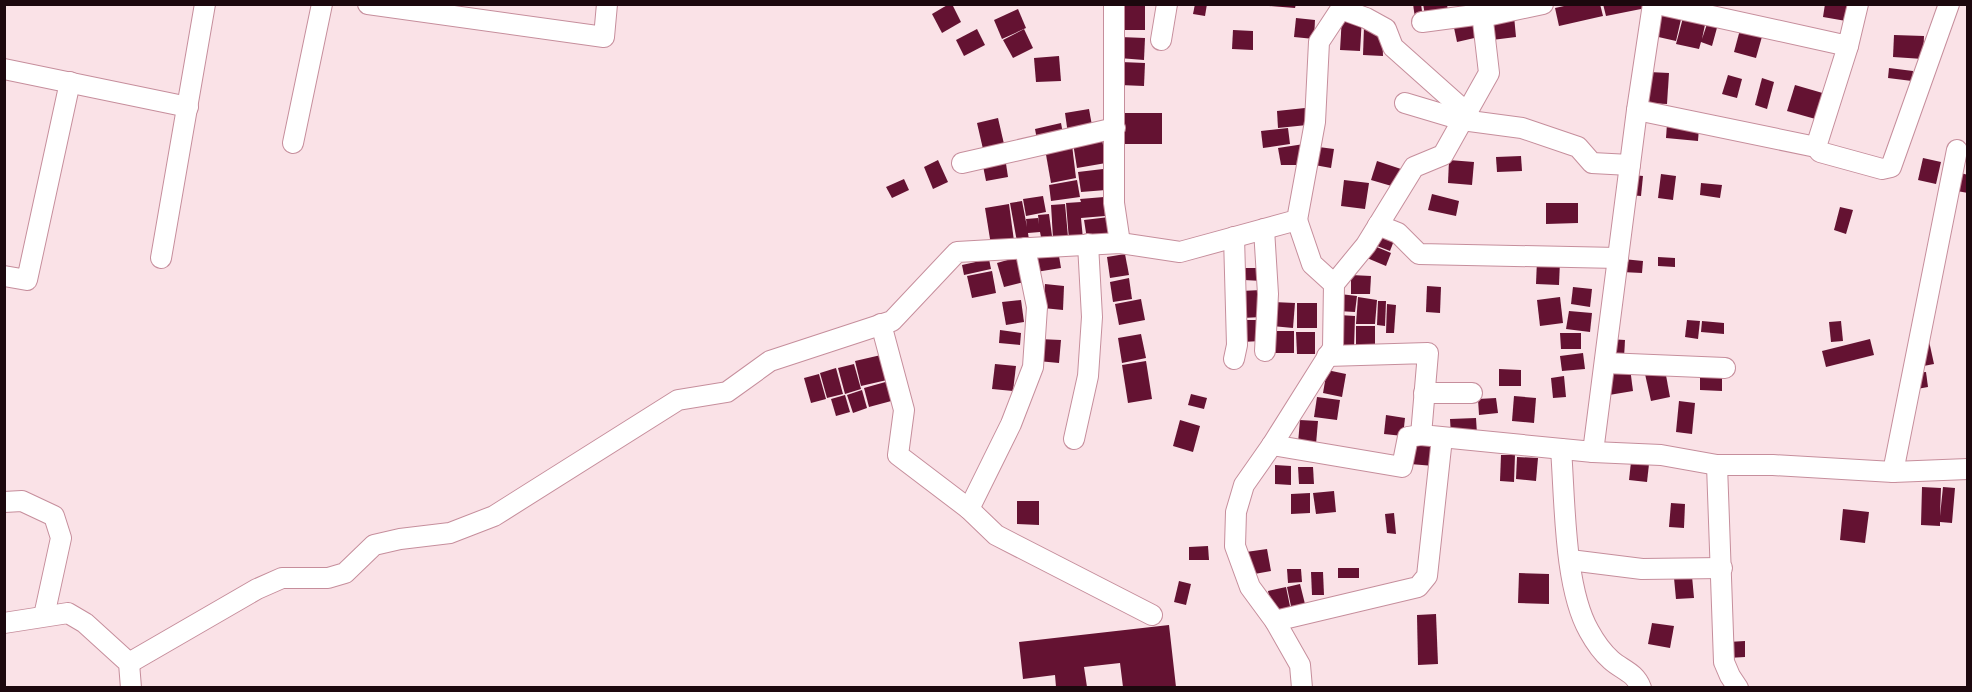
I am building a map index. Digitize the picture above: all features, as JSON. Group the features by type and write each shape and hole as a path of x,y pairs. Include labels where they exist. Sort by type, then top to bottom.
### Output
{"street":[{"path":"162,258 205,4"},
{"path":"293,143 322,4"},
{"path":"368,4 604,37 607,4"},
{"path":"1114,4 1114,203 1120,243"},
{"path":"1161,40 1167,4"},
{"path":"1422,22 1543,4"},
{"path":"1593,452 1637,110 1655,4 1848,46"},
{"path":"1816,147 1848,46 1858,4"},
{"path":"1637,110 1816,147 1820,152 1882,169 1891,168 1949,4"},
{"path":"1334,284 1312,264 1297,220 1315,122 1319,42 1343,7 1386,29 1393,47 1465,116"},
{"path":"1302,687 1300,665 1275,621 1250,587 1235,546 1236,512 1244,485 1333,348 1334,284 1366,245 1414,167 1443,154 1489,73 1482,12"},
{"path":"4,69 188,107"},
{"path":"4,276 27,280 70,82"},
{"path":"1405,103 1522,128 1578,147 1592,163 1630,165"},
{"path":"962,163 1115,128"},
{"path":"1893,472 1957,150"},
{"path":"129,663 257,589 282,578 328,578 345,573 374,545 400,539 450,533 494,516 678,400 727,392 770,361 892,321 957,252 1120,243 1180,252 1297,220"},
{"path":"1378,225 1398,233 1419,254 1618,258"},
{"path":"1264,229 1268,294 1265,351"},
{"path":"1234,237 1237,345 1234,359"},
{"path":"1074,439 1088,376 1092,317 1088,244"},
{"path":"969,509 1011,424 1033,366 1037,307 1025,248"},
{"path":"881,324 904,410 898,455 969,509 996,535 1152,615"},
{"path":"1327,356 1428,353 1420,435"},
{"path":"1605,363 1725,368"},
{"path":"1424,393 1472,393"},
{"path":"1272,445 1402,467 1408,437 1420,435 1593,452 1661,455 1717,465 1773,465 1893,472 1968,469"},
{"path":"1275,621 1418,587 1427,576 1442,438"},
{"path":"1561,449 1570,560 1578,604 1587,629 1599,647 1613,662 1636,677 1641,687"},
{"path":"1717,465 1724,662 1738,687"},
{"path":"4,502 22,501 54,516 61,538 44,616"},
{"path":"1570,560 1642,569 1722,568"},
{"path":"4,623 68,613 85,623 129,663 131,687"}],"building":[{"path":"952,4 961,22 942,33 932,14"},
{"path":"1121,4 1145,4 1145,30 1121,30"},
{"path":"1195,4 1207,4 1205,16 1193,14"},
{"path":"1269,4 1296,4 1295,8 1269,6"},
{"path":"1413,4 1421,4 1423,18 1415,18"},
{"path":"1423,4 1447,4 1448,12 1425,15"},
{"path":"1573,4 1600,4 1603,16 1559,26 1555,8"},
{"path":"1603,4 1645,4 1646,8 1606,16"},
{"path":"1825,4 1849,4 1846,21 1823,17"},
{"path":"1018,9 1026,28 1002,39 994,20"},
{"path":"1660,10 1682,15 1676,41 1654,36"},
{"path":"1684,14 1706,20 1702,39 1708,21 1718,24 1712,46 1701,42 1699,49 1676,44"},
{"path":"1514,16 1516,37 1492,40 1489,19"},
{"path":"1342,17 1362,18 1360,51 1340,50"},
{"path":"1296,18 1315,20 1314,39 1294,37"},
{"path":"1479,18 1483,36 1457,42 1453,23"},
{"path":"1741,26 1763,33 1756,58 1734,52"},
{"path":"1364,27 1382,28 1383,56 1363,55"},
{"path":"977,29 985,45 964,56 956,40"},
{"path":"1024,29 1033,48 1013,58 1003,40"},
{"path":"1233,30 1253,31 1253,50 1232,49"},
{"path":"1894,35 1924,36 1923,59 1893,57"},
{"path":"1120,37 1145,38 1144,60 1119,58"},
{"path":"1059,56 1061,81 1036,82 1034,58"},
{"path":"1121,62 1145,63 1144,86 1120,85"},
{"path":"1889,68 1913,71 1912,81 1888,78"},
{"path":"1649,72 1669,73 1667,104 1647,103"},
{"path":"1728,75 1742,79 1737,98 1722,94"},
{"path":"1762,78 1774,82 1767,109 1755,105"},
{"path":"1795,85 1826,94 1819,120 1787,111"},
{"path":"1305,108 1307,125 1278,128 1277,111"},
{"path":"1089,109 1093,131 1068,134 1065,113"},
{"path":"1118,113 1162,113 1162,144 1118,144"},
{"path":"998,118 1004,144 983,149 977,123"},
{"path":"1061,123 1063,134 1037,140 1035,129"},
{"path":"1667,124 1699,127 1698,141 1666,138"},
{"path":"1288,128 1290,144 1263,148 1261,131"},
{"path":"1102,139 1106,163 1077,168 1073,143"},
{"path":"1304,144 1298,165 1281,165 1278,148"},
{"path":"1072,145 1076,178 1051,183 1045,149"},
{"path":"1311,146 1334,149 1331,168 1309,164"},
{"path":"1521,156 1522,171 1497,172 1496,157"},
{"path":"1005,157 1008,177 986,181 982,161"},
{"path":"1923,158 1941,162 1936,184 1918,180"},
{"path":"938,160 948,182 933,189 924,167"},
{"path":"1449,160 1474,162 1472,185 1448,183"},
{"path":"1377,161 1401,169 1395,187 1371,180"},
{"path":"1103,169 1106,190 1081,192 1078,172"},
{"path":"1961,173 1968,175 1968,193 1957,191"},
{"path":"1661,174 1676,176 1673,200 1658,198"},
{"path":"1632,175 1643,176 1641,196 1629,195"},
{"path":"904,179 909,190 892,198 886,187"},
{"path":"1077,180 1080,197 1051,201 1049,185"},
{"path":"1344,180 1369,183 1365,209 1341,206"},
{"path":"1701,183 1722,185 1720,198 1700,195"},
{"path":"1432,194 1459,201 1456,216 1428,210"},
{"path":"1043,196 1046,212 1026,216 1023,199"},
{"path":"1104,197 1105,216 1081,218 1083,239 1069,240 1066,203"},
{"path":"1022,201 1027,227 1026,219 1038,218 1039,224 1038,215 1049,214 1052,236 1041,237 1040,232 1028,233 1029,240 1017,242 1010,203"},
{"path":"1546,203 1578,203 1578,223 1546,224"},
{"path":"1009,204 1014,241 991,245 985,208"},
{"path":"1065,204 1068,237 1053,238 1051,205"},
{"path":"1840,207 1853,210 1846,234 1834,230"},
{"path":"1109,217 1111,237 1087,239 1084,220"},
{"path":"1377,231 1395,238 1390,251 1372,244"},
{"path":"1372,245 1391,253 1386,266 1367,258"},
{"path":"1058,250 1061,268 1036,272 1033,255"},
{"path":"1125,254 1129,275 1110,278 1107,257"},
{"path":"1022,256 1028,281 1004,287 997,263"},
{"path":"1658,257 1675,258 1675,267 1658,266"},
{"path":"989,259 991,269 964,275 962,265"},
{"path":"1623,259 1643,261 1642,273 1622,272"},
{"path":"1537,260 1560,261 1559,285 1536,284"},
{"path":"1244,268 1262,268 1262,281 1244,280"},
{"path":"992,271 996,293 972,298 967,276"},
{"path":"1351,275 1371,276 1370,294 1351,294"},
{"path":"1129,278 1132,299 1113,302 1110,282"},
{"path":"1045,284 1064,286 1063,310 1043,308"},
{"path":"1427,286 1441,287 1440,313 1426,312"},
{"path":"1573,287 1592,289 1590,307 1571,304"},
{"path":"1261,290 1262,317 1242,318 1241,291"},
{"path":"1340,294 1357,296 1355,312 1338,311"},
{"path":"1358,297 1377,300 1375,324 1356,324"},
{"path":"1560,297 1563,323 1540,326 1537,300"},
{"path":"1141,299 1145,320 1119,325 1115,304"},
{"path":"1021,300 1024,322 1006,325 1002,302"},
{"path":"1378,301 1386,301 1385,326 1377,325"},
{"path":"1273,302 1295,303 1293,328 1272,326"},
{"path":"1297,303 1317,303 1317,328 1297,328"},
{"path":"1387,304 1396,305 1394,333 1386,333"},
{"path":"1569,311 1592,313 1590,332 1566,329"},
{"path":"1339,315 1355,316 1354,348 1338,348"},
{"path":"1241,320 1262,320 1262,341 1241,342"},
{"path":"1687,320 1700,321 1698,339 1685,337"},
{"path":"1702,321 1724,323 1724,334 1701,332"},
{"path":"1841,321 1843,341 1831,342 1829,322"},
{"path":"1356,326 1375,326 1375,350 1356,350"},
{"path":"1000,330 1021,333 1020,345 999,343"},
{"path":"1270,331 1294,331 1294,353 1270,353"},
{"path":"1296,332 1315,332 1315,354 1297,354"},
{"path":"1560,333 1581,333 1581,349 1561,349"},
{"path":"1141,334 1146,358 1122,363 1118,338"},
{"path":"1039,339 1061,340 1059,363 1038,361"},
{"path":"1609,339 1625,340 1624,358 1608,357"},
{"path":"1870,339 1874,355 1826,367 1822,351"},
{"path":"1929,341 1934,364 1913,368 1908,346"},
{"path":"1583,353 1585,369 1562,371 1560,356"},
{"path":"881,355 887,380 861,386 855,361"},
{"path":"1146,361 1152,399 1128,403 1122,365"},
{"path":"854,364 861,389 845,394 838,368"},
{"path":"995,364 1016,366 1013,391 992,389"},
{"path":"836,368 843,394 827,398 820,373"},
{"path":"1630,368 1633,391 1609,395 1605,372"},
{"path":"1499,369 1521,370 1521,386 1499,386"},
{"path":"1327,370 1346,374 1342,397 1323,393"},
{"path":"1665,370 1670,397 1651,401 1645,374"},
{"path":"1926,372 1928,387 1917,389 1914,373"},
{"path":"819,374 826,399 811,403 804,378"},
{"path":"1700,374 1722,375 1722,391 1700,390"},
{"path":"1564,376 1566,397 1553,398 1551,378"},
{"path":"889,381 895,400 869,407 864,388"},
{"path":"862,390 867,408 853,413 847,395"},
{"path":"1191,394 1207,398 1204,409 1188,405"},
{"path":"845,395 850,412 836,416 831,399"},
{"path":"1514,396 1536,398 1534,423 1512,421"},
{"path":"1317,397 1340,400 1337,420 1314,417"},
{"path":"1496,398 1498,413 1479,415 1478,399"},
{"path":"1679,401 1695,403 1692,434 1676,432"},
{"path":"1386,415 1405,418 1403,436 1384,434"},
{"path":"1476,418 1477,434 1451,436 1450,419"},
{"path":"1180,420 1200,426 1193,452 1173,446"},
{"path":"1300,420 1318,421 1316,444 1298,443"},
{"path":"1412,440 1436,442 1434,466 1410,464"},
{"path":"1501,455 1515,455 1514,482 1500,481"},
{"path":"1517,457 1538,458 1536,481 1516,479"},
{"path":"1631,462 1649,464 1647,482 1629,480"},
{"path":"1275,465 1291,466 1291,485 1275,484"},
{"path":"1298,467 1313,467 1314,484 1299,484"},
{"path":"1922,487 1941,488 1940,516 1943,487 1955,488 1952,523 1940,522 1940,526 1921,525"},
{"path":"1334,491 1336,512 1316,514 1313,493"},
{"path":"1310,493 1310,513 1291,514 1291,494"},
{"path":"1017,501 1039,501 1039,525 1017,524"},
{"path":"1671,503 1685,504 1684,528 1669,527"},
{"path":"1843,509 1869,512 1865,543 1840,540"},
{"path":"1394,513 1396,534 1387,533 1385,514"},
{"path":"1208,546 1209,560 1189,560 1189,547"},
{"path":"1267,549 1271,571 1249,575 1246,552"},
{"path":"1338,568 1359,568 1359,578 1338,578"},
{"path":"1287,569 1301,569 1302,582 1288,583"},
{"path":"1311,572 1323,572 1324,595 1312,595"},
{"path":"1519,573 1549,574 1549,604 1518,603"},
{"path":"1692,576 1694,598 1676,599 1674,578"},
{"path":"1179,581 1191,584 1186,605 1174,602"},
{"path":"1300,584 1306,608 1292,611 1287,587"},
{"path":"1286,587 1291,611 1273,614 1268,591"},
{"path":"1436,614 1438,664 1418,665 1417,615"},
{"path":"1652,623 1674,626 1670,648 1648,644"},
{"path":"1169,625 1176,687 1123,687 1120,663 1084,667 1087,687 1056,687 1055,675 1023,679 1019,642"},
{"path":"1745,641 1745,657 1728,658 1728,642"}]}
